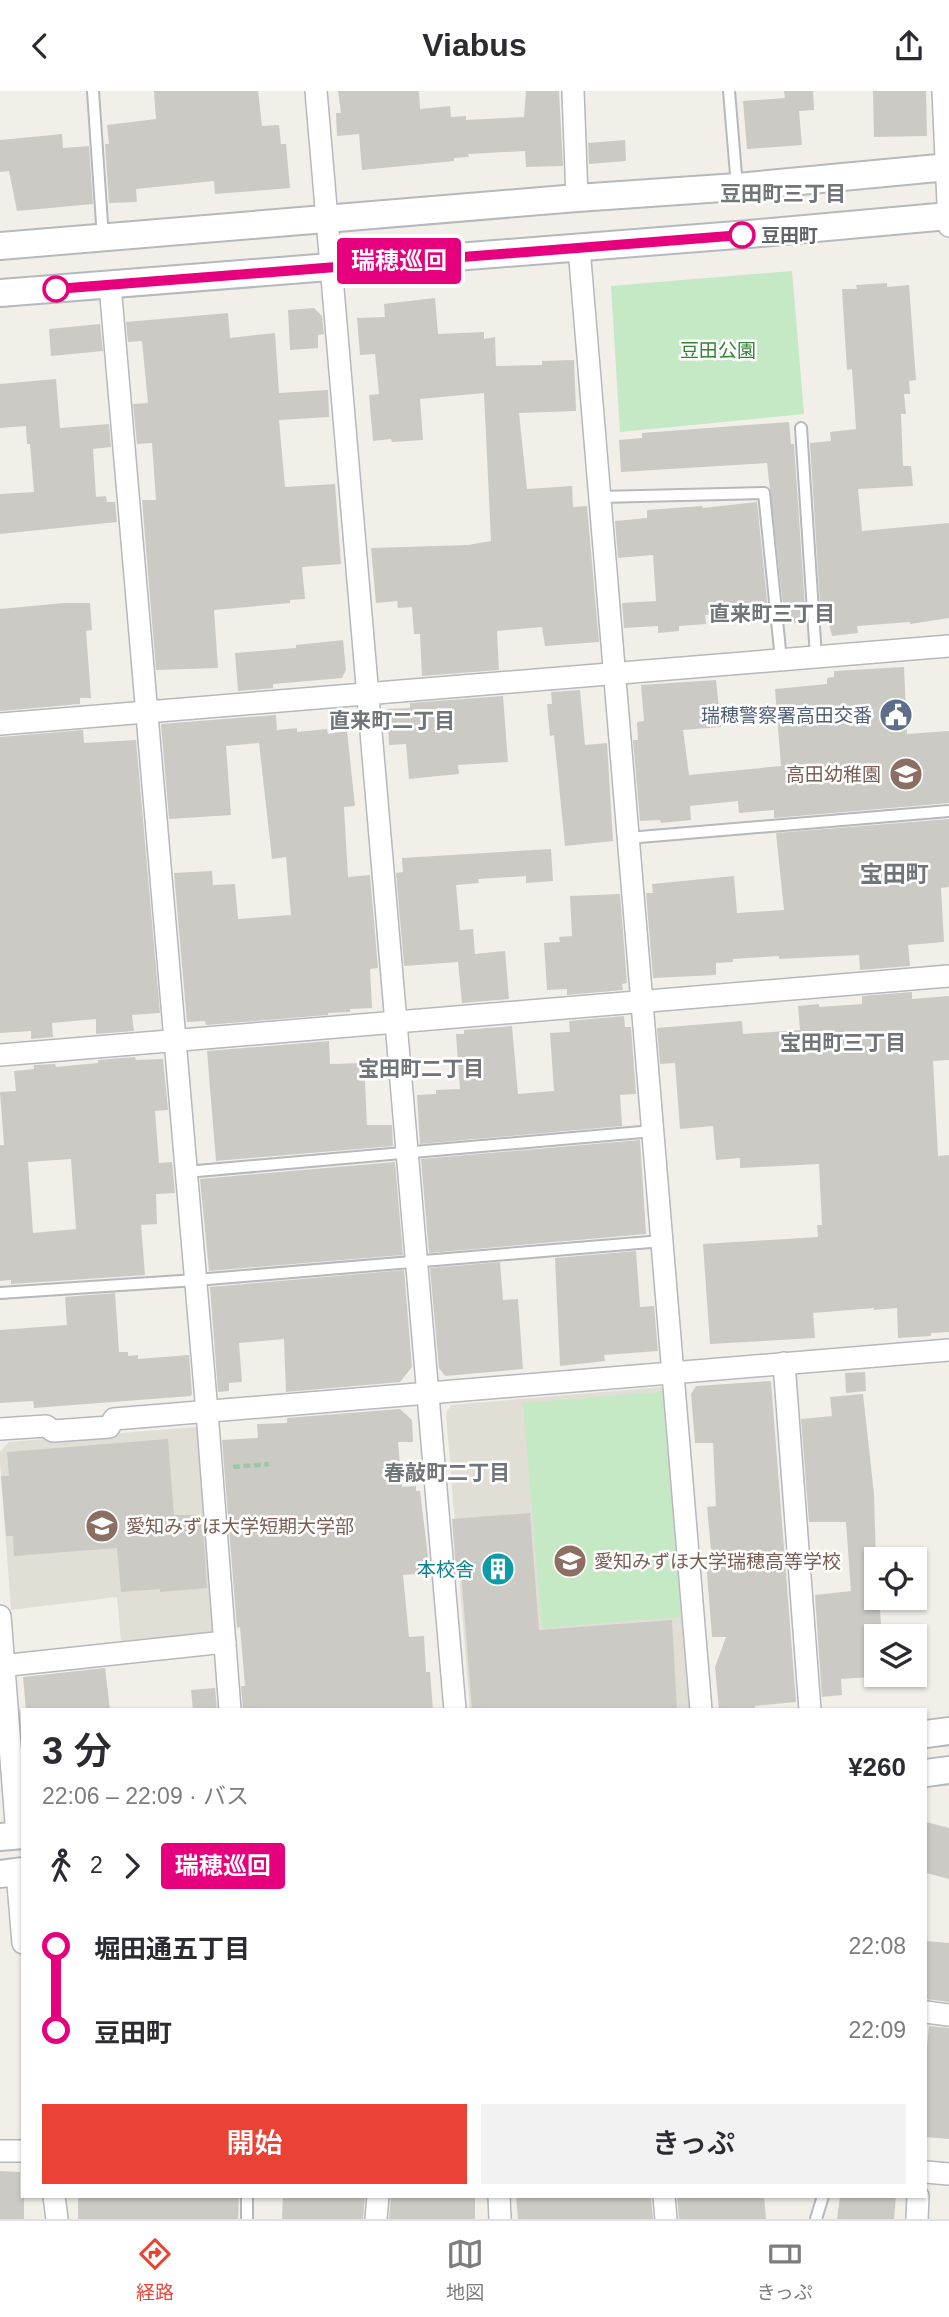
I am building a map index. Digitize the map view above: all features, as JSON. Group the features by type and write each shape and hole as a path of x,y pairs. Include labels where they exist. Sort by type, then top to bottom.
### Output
{"street":[{"path":"316,91 455,1708"},
{"path":"573,91 577,198"},
{"path":"0,293 949,220 943,91"},
{"path":"0,246 737,187 947,167"},
{"path":"579,248 701,1708"},
{"path":"110,285 230,1708"},
{"path":"0,724 949,646"},
{"path":"0,1055 949,976"},
{"path":"0,1429 46,1426 53,1431 109,1427 114,1419 949,1350"},
{"path":"783,1363 810,1708"},
{"path":"0,1616 13,1836"},
{"path":"2,1666 225,1642"},
{"path":"927,1734 949,1731"},
{"path":"927,1773 949,1770"},
{"path":"13,1872 21,1929"},
{"path":"927,2012 949,2015"},
{"path":"0,2151 21,2151"},
{"path":"927,2172 949,2174"},
{"path":"54,2198 57,2219"},
{"path":"376,2219 378,2198"},
{"path":"499,2198 500,2219"},
{"path":"664,2198 666,2219"},
{"path":"917,2219 918,2198"}],"lane":[{"path":"93,91 103,238"},
{"path":"729,91 737,187"},
{"path":"801,428 816,657"},
{"path":"600,497 764,493 781,660"},
{"path":"628,838 949,811"},
{"path":"186,1172 653,1131"},
{"path":"0,1293 416,1263 662,1241"},
{"path":"247,2198 247,2219"},
{"path":"816,2219 823,2198"}],"path":[{"path":"211,1469 269,1464"}],"shaded area":[{"name":"愛知みずほ大学瑞穂高等学校","path":"661,1387 668,1390 694,1708 470,1708 446,1413 451,1405"},
{"path":"196,1427 204,1432 221,1624 212,1633 121,1641 117,1597 11,1610 0,1462 0,1452 9,1442"}],"green space":[{"name":"豆田公園","path":"792,271 804,414 620,432 611,286"},
{"path":"662,1392 681,1617 542,1628 523,1403"}],"building":[{"path":"154,91 258,91 262,126 279,125 281,144 286,144 290,188 215,194 214,181 136,189 137,202 109,203 105,144 109,144 107,125 156,119"},
{"path":"338,91 419,91 420,109 450,106 451,117 466,116 466,120 524,117 526,91 559,91 563,166 526,167 525,151 468,154 469,157 454,158 454,161 362,170 359,134 337,136 336,113 341,113"},
{"path":"784,91 813,91 814,110 799,111 802,145 747,149 743,101 785,98"},
{"path":"873,91 926,91 927,136 874,137"},
{"path":"62,134 63,148 89,146 93,204 17,211 9,171 0,172 0,140"},
{"path":"625,140 626,161 589,164 588,143"},
{"path":"887,283 887,287 909,285 916,380 909,381 910,394 904,394 906,414 901,414 903,466 911,466 913,486 858,489 862,531 949,523 949,618 910,624 857,626 858,633 832,636 829,624 824,624 824,620 821,620 810,443 831,441 830,432 856,429 852,369 847,370 842,289 857,289 856,285"},
{"path":"435,298 438,334 484,332 484,339 495,337 496,366 542,365 542,361 574,360 576,411 519,413 527,489 572,486 573,507 587,506 599,642 545,646 542,627 497,631 499,670 422,676 420,634 414,634 412,607 398,608 397,601 376,603 371,548 468,545 491,541 484,393 420,399 423,440 373,441 369,395 379,394 375,354 360,355 357,318 385,317 384,304"},
{"path":"314,308 322,316 324,334 318,335 318,348 290,350 288,310"},
{"path":"228,313 230,338 275,333 279,393 328,390 329,417 279,420 285,487 335,484 341,564 302,567 305,599 290,600 290,603 214,610 218,668 156,670 142,500 156,500 152,443 137,444 133,404 148,403 142,341 128,342 126,322"},
{"path":"100,324 103,351 51,356 49,329"},
{"path":"56,379 60,428 109,424 111,447 93,449 96,497 106,496 107,502 115,502 117,522 0,534 0,494 34,492 26,426 0,428 0,384"},
{"path":"789,422 791,444 794,444 806,622 785,623 767,463 621,472 619,440 642,438 642,433"},
{"path":"757,502 768,610 705,615 706,624 679,626 679,631 658,633 658,626 624,628 622,603 656,601 653,555 618,558 615,521 647,518 647,510"},
{"path":"90,603 92,630 86,631 91,698 80,698 80,704 0,711 0,609"},
{"path":"343,640 346,670 342,678 273,684 273,688 238,691 235,653 296,648 296,645"},
{"path":"904,667 907,734 949,731 949,803 774,818 774,810 739,813 738,801 690,806 691,820 661,823 660,820 640,821 633,740 638,740 637,722 644,721 641,685 716,680 721,727 683,730 689,775 781,766 775,689 827,684 827,678 834,677 834,671"},
{"path":"580,690 585,745 607,743 613,841 565,846 554,735 550,736 547,704 552,704 551,692"},
{"path":"503,696 508,762 458,765 459,774 409,779 406,744 389,745 387,709 410,708 410,703"},
{"path":"276,715 277,730 297,728 297,732 327,729 328,734 347,731 355,806 344,807 348,877 370,875 378,968 370,969 372,1008 350,1009 350,1012 328,1015 206,1025 205,1021 187,1022 174,873 212,871 213,885 235,884 238,919 291,915 286,857 272,859 259,743 226,746 231,815 169,819 161,724"},
{"path":"83,730 84,743 136,740 160,1013 132,1015 134,1031 96,1034 96,1019 52,1023 53,1037 31,1039 31,1031 0,1033 0,737"},
{"path":"949,819 949,887 941,888 944,942 908,945 910,966 860,970 859,955 779,959 779,956 716,963 716,975 653,978 646,893 653,893 652,884 734,876 737,913 784,910 776,833"},
{"path":"551,849 553,881 526,883 526,876 478,879 479,883 456,885 460,930 473,929 475,954 505,951 509,999 462,1003 458,962 404,966 396,873 403,872 402,858"},
{"path":"620,894 627,983 622,984 623,990 567,995 567,989 547,990 544,943 560,942 559,937 572,936 570,896"},
{"path":"912,992 912,999 949,996 949,1060 933,1061 938,1156 949,1155 949,1332 898,1338 897,1308 874,1308 813,1313 815,1338 710,1344 703,1244 818,1237 817,1225 822,1225 819,1164 740,1168 740,1158 716,1160 713,1126 680,1129 675,1063 660,1064 657,1028 742,1021 743,1034 800,1030 798,1006 862,1004 862,996"},
{"path":"624,1016 625,1027 631,1027 636,1094 620,1095 622,1126 420,1144 417,1095 436,1094 436,1090 460,1089 456,1034 464,1034 464,1030 512,1026 518,1094 554,1091 550,1033 570,1032 569,1021"},
{"path":"329,1041 330,1064 364,1063 367,1125 392,1125 393,1146 216,1161 207,1051"},
{"path":"135,1057 136,1060 163,1059 168,1110 155,1111 159,1163 172,1162 175,1193 156,1194 157,1224 141,1225 145,1275 11,1284 11,1280 0,1281 0,1145 4,1145 0,1092 16,1091 14,1071 34,1069 34,1065 55,1064 56,1067 98,1063 98,1060","holes":["71,1159 76,1229 33,1233 28,1162"]},
{"path":"640,1140 646,1234 429,1253 421,1159"},
{"path":"395,1162 403,1255 209,1271 200,1179"},
{"path":"636,1251 640,1307 654,1306 658,1351 604,1355 605,1361 560,1366 555,1258"},
{"path":"500,1262 503,1300 518,1299 523,1369 445,1376 439,1368 430,1268"},
{"path":"404,1270 412,1367 400,1382 286,1392 284,1339 239,1343 242,1382 229,1383 229,1391 218,1392 210,1287"},
{"path":"115,1293 119,1352 128,1352 128,1356 138,1355 138,1359 189,1355 191,1396 34,1408 33,1401 0,1403 0,1330 67,1325 65,1297"},
{"path":"865,1372 866,1391 846,1393 845,1373"},
{"path":"771,1381 796,1702 755,1708 719,1708 715,1667 726,1637 712,1637 706,1561 712,1560 707,1507 716,1506 713,1443 695,1443 691,1394 696,1386"},
{"path":"863,1394 874,1494 876,1547 864,1547 864,1610 880,1610 881,1624 864,1624 864,1677 841,1679 842,1695 822,1697 815,1595 851,1591 846,1522 809,1522 801,1419 832,1416 830,1397"},
{"path":"400,1409 412,1420 413,1442 398,1442 402,1487 416,1486 416,1491 420,1491 430,1573 403,1575 409,1637 424,1636 426,1672 430,1672 433,1708 243,1708 241,1686 245,1686 240,1627 237,1628 222,1440 258,1438 257,1424 287,1423 287,1418"},
{"path":"168,1439 174,1515 202,1515 207,1588 121,1592 117,1548 14,1556 13,1536 6,1536 1,1476 9,1476 7,1452"},
{"name":"本校舎","path":"530,1513 539,1630 672,1620 677,1708 472,1708 461,1571 456,1571 452,1519"},
{"path":"105,1668 110,1708 26,1708 23,1677"},
{"path":"215,1688 217,1708 193,1708 191,1690"},
{"path":"927,1822 949,1828 949,1879 927,1873"},
{"path":"927,1941 949,1943 949,2002 927,1999"},
{"path":"929,2026 949,2028 949,2139 927,2137"},
{"path":"0,2171 20,2172 20,2197 24,2198 24,2219 0,2219"},
{"path":"78,2198 239,2198 238,2219 78,2219"},
{"path":"283,2198 365,2198 363,2219 282,2219"},
{"path":"391,2198 475,2198 475,2219 389,2219"},
{"path":"516,2198 651,2198 653,2219 518,2219"},
{"path":"677,2198 764,2198 766,2219 679,2219"},
{"path":"840,2198 896,2198 894,2219 837,2219"}],"bus line":[{"name":"瑞穂巡回","path":"56,289 742,235"}],"place":[{"name":"豆田町","path":"742,235"},
{"name":"瑞穂警察署高田交番","path":"896,715"},
{"name":"高田幼稚園","path":"906,774"},
{"name":"愛知みずほ大学短期大学部","path":"102,1526"},
{"name":"愛知みずほ大学瑞穂高等学校","path":"570,1561"},
{"name":"本校舎","path":"498,1569"}],"district":[{"name":"豆田町三丁目","path":"783,194"},
{"name":"直来町三丁目","path":"772,614"},
{"name":"直来町二丁目","path":"392,721"},
{"name":"宝田町","path":"894,874"},
{"name":"宝田町三丁目","path":"843,1043"},
{"name":"宝田町二丁目","path":"421,1069"},
{"name":"春敲町二丁目","path":"447,1473"}]}
